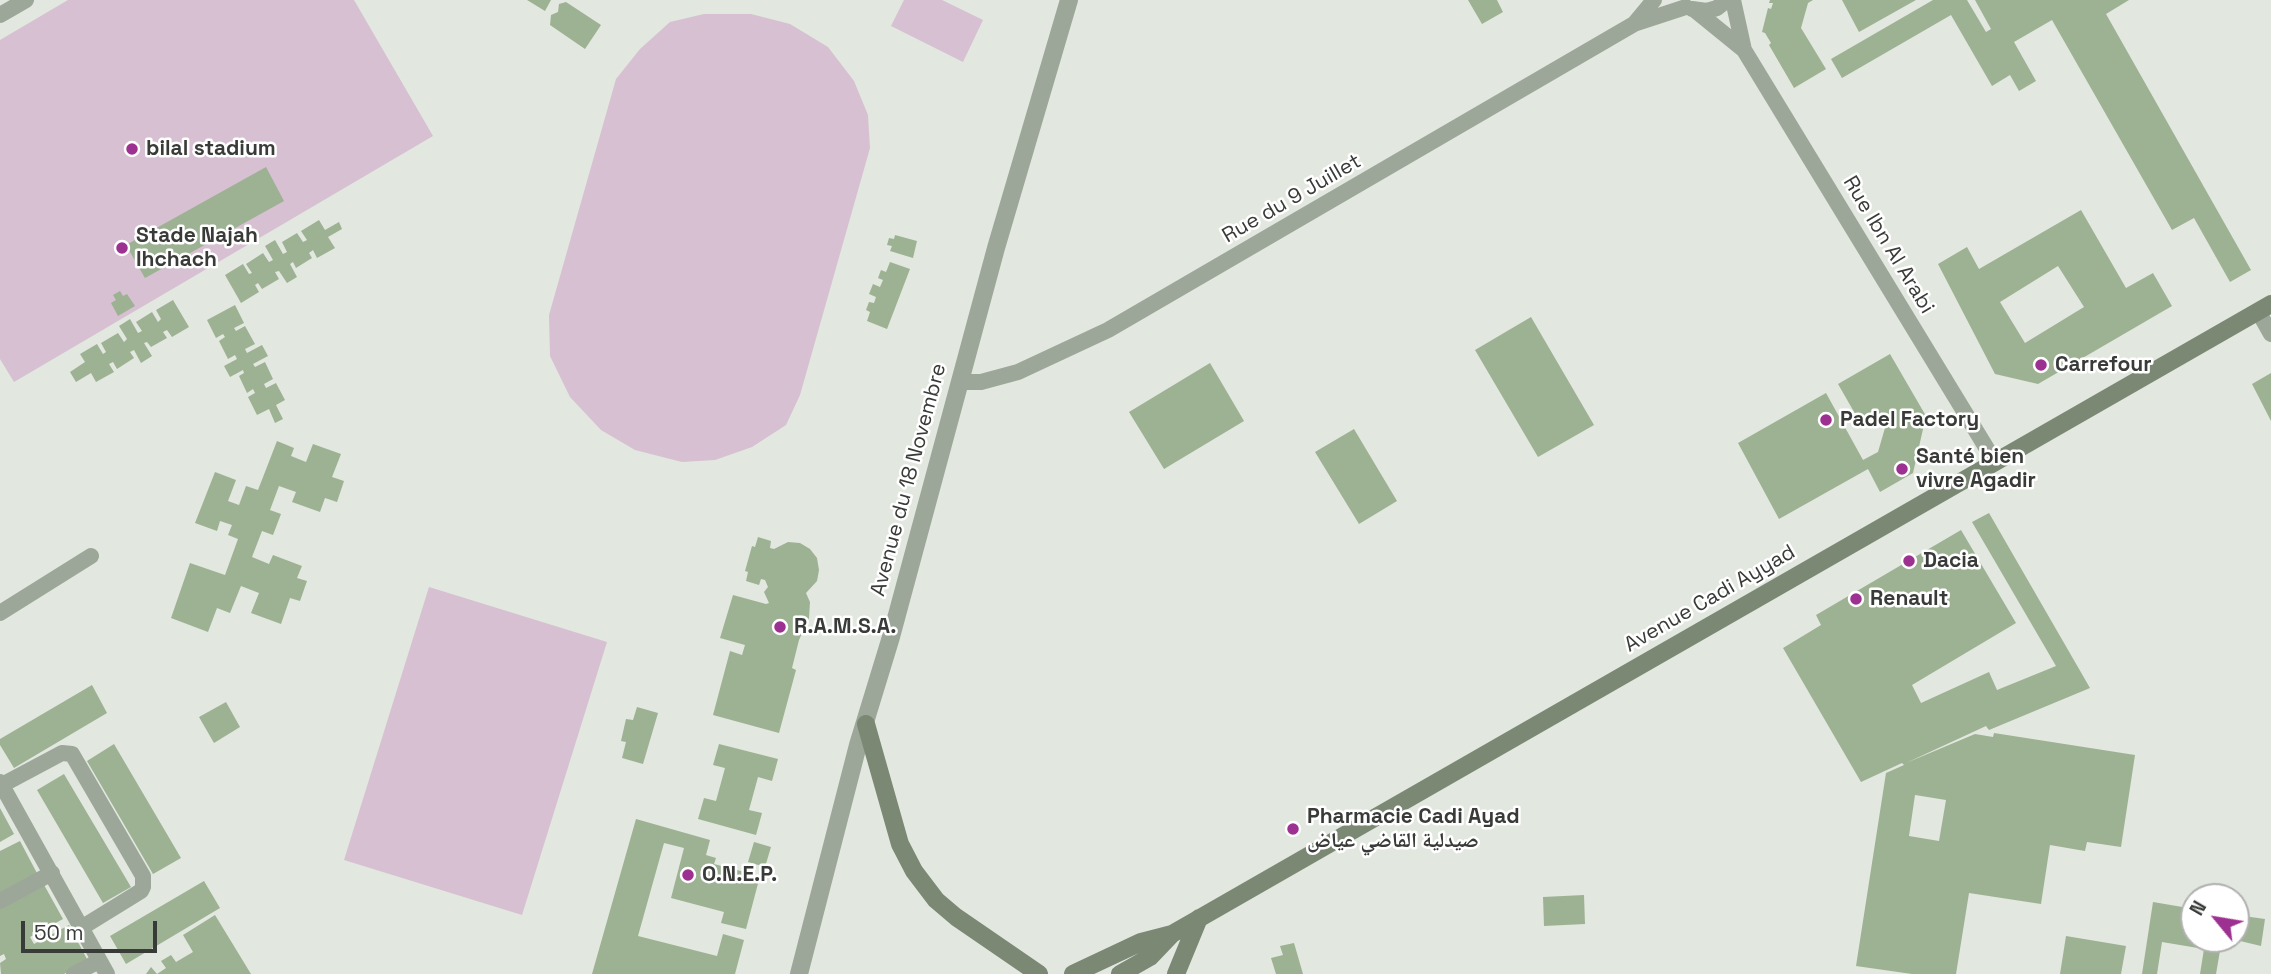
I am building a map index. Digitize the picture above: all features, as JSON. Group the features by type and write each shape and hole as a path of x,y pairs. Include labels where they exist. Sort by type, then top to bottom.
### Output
{"main road":[{"name":"Avenue Cadi Ayyad","path":"1121,974 1150,957 1172,934 1199,918 2264,308"},
{"path":"866,724 897,833 914,871 936,901 1039,974"},
{"path":"1176,974 1199,918"},
{"name":"Avenue Cadi Ayyad","path":"1073,974 1141,942 1172,934"}],"street":[{"path":"0,15 26,0"},
{"name":"Avenue du 18 Novembre","path":"799,974 858,745 1069,0"},
{"name":"Rue du 9 Juillet","path":"1634,24 1654,0"},
{"name":"Rue du 9 Juillet","path":"960,382 981,382 1018,372 1108,330 1634,24 1687,6 1707,11 1717,8 1727,0"},
{"name":"Rue Ibn Al Arabi","path":"1734,0 1745,50 1995,462"},
{"name":"Rue Ibn Al Arabi","path":"1687,6 1745,50"},
{"path":"2264,308 2271,334"},
{"path":"0,613 91,556"},
{"path":"74,974 103,967 81,928 52,873 1,783 62,752 72,754 143,876 141,891 81,928"},
{"path":"0,901 52,873"}],"shaded area":[{"name":"Stade Najah Ihchach","path":"68,0 354,0 433,136 14,382 0,359 0,40"},
{"path":"904,0 942,0 983,20 963,62 891,26"},
{"path":"704,14 751,14 790,24 828,47 854,81 868,115 870,148 800,395 786,425 752,447 715,460 682,462 635,450 601,430 570,397 550,356 549,315 616,79 640,49 670,22"},
{"path":"429,587 607,642 522,915 344,860"}],"building":[{"path":"527,0 551,0 545,11"},
{"path":"1468,0 1497,0 1503,12 1482,24"},
{"path":"1770,0 1813,0 1808,3 1801,28 1826,69 1794,88 1769,45 1771,43 1762,32 1768,8 1771,9 1773,3 1769,3"},
{"path":"1842,0 1916,0 1859,32"},
{"path":"1933,0 1967,0 1986,32 1991,29 1975,0 2129,0 2106,14 2251,270 2230,282 2194,218 2172,230 2052,20 2014,42 2036,81 2019,91 2010,75 1992,86 1951,15 1842,78 1831,59"},
{"path":"566,2 601,25 585,49 550,25 551,15 558,12 559,4"},
{"path":"266,167 284,201 145,278 126,245"},
{"path":"2081,210 2126,288 2153,273 2172,306 2038,384 1995,374 1938,264 1967,247 1979,269","holes":["2058,266 2084,307 2025,343 2000,302"]},
{"path":"319,220 325,230 339,222 342,229 328,237 335,248 317,258 313,250 309,253 312,258 296,268 293,262 290,264 297,277 287,283 279,271 275,272 279,279 262,289 258,283 255,285 259,292 241,303 225,275 243,264 249,274 252,273 246,264 263,253 269,262 273,260 265,246 275,240 283,254 287,252 282,242 297,233 303,242 307,240 301,231"},
{"path":"895,235 917,241 913,258 890,251 892,246 887,245 889,238 894,239"},
{"path":"890,262 910,269 887,329 867,321 870,312 866,310 869,302 874,303 876,297 869,294 873,284 880,287 883,280 878,278 881,270 886,272"},
{"path":"120,291 123,296 127,294 135,306 118,316 111,303 116,300 113,295"},
{"path":"173,300 189,327 172,337 167,330 163,332 167,338 151,347 147,342 144,343 152,356 141,363 134,350 130,352 134,358 117,369 113,362 109,364 114,372 96,382 91,373 76,382 70,372 85,362 80,354 97,344 103,354 106,352 101,343 118,333 124,342 127,339 119,326 130,319 138,333 142,331 136,322 152,312 158,322 161,319 156,310"},
{"path":"235,305 244,323 234,328 236,331 245,326 255,344 245,349 247,353 262,345 268,356 253,364 255,367 265,362 273,379 264,384 266,388 276,383 285,400 276,405 283,419 275,423 269,409 257,415 248,397 255,393 253,389 247,393 239,376 244,373 243,370 230,377 224,366 237,359 235,355 228,359 219,341 225,337 223,334 216,338 207,320"},
{"path":"1531,317 1594,425 1538,457 1475,350"},
{"path":"1890,354 1926,416 1913,473 1880,492 1868,469 1779,519 1738,443 1826,393 1863,460 1878,452 1887,421 1882,412 1861,424 1838,384"},
{"path":"1210,363 1244,421 1164,469 1129,412"},
{"path":"2271,373 2271,421 2252,384"},
{"path":"1354,429 1397,501 1359,524 1315,452"},
{"path":"277,441 294,448 291,456 306,462 313,444 341,454 332,477 344,481 337,502 325,498 320,512 292,502 296,492 279,486 270,510 281,514 273,535 262,531 252,557 269,564 273,555 302,566 297,578 307,581 300,601 290,598 281,624 251,613 259,593 241,586 230,613 217,608 208,632 171,618 190,563 225,575 238,539 228,535 232,525 220,521 217,531 195,523 215,472 236,480 228,501 239,505 246,486 258,490"},
{"path":"1989,513 2090,688 1989,730 1986,726 1906,763 1975,734 1993,737 1994,733 2135,755 2121,847 2087,842 2085,851 2050,845 2041,904 1969,893 1956,974 1912,974 1856,966 1886,773 1904,765 1902,763 1861,782 1783,648 1821,625 1816,615 1961,530 2016,623 1912,685 1921,703 1989,672 1997,690 2056,666 1972,522","holes":["1915,795 1946,800 1939,841 1909,836"]},
{"path":"758,537 771,541 770,548 774,549 788,542 800,543 810,549 817,558 819,570 817,581 806,593 810,602 809,618 799,640 792,668 796,670 779,733 713,715 730,651 742,655 745,645 720,638 733,595 769,603 764,592 768,587 765,580 761,579 759,585 746,581 748,572 745,571 752,546 755,547"},
{"path":"92,685 107,713 14,768 0,745 0,739"},
{"path":"226,702 240,727 214,743 199,717"},
{"path":"637,707 658,713 643,764 622,758 626,742 621,741 626,719 633,720"},
{"path":"114,744 181,858 153,874 87,761"},
{"path":"719,744 778,759 772,781 758,777 749,810 762,813 756,835 698,819 704,798 716,801 725,768 713,765"},
{"path":"64,774 131,887 103,903 37,790"},
{"path":"0,808 14,834 0,842"},
{"path":"636,819 710,840 706,855 716,858 714,864 760,876 746,929 721,923 724,912 671,898 684,848 664,843 638,936 717,956 723,934 744,940 735,974 592,974"},
{"path":"20,841 39,877 0,898 0,851"},
{"path":"754,842 771,847 765,867 748,862"},
{"path":"204,881 220,908 126,964 110,936"},
{"path":"43,883 63,919 30,937 34,944 69,925 88,961 64,974 1,974 0,963 6,959 4,954 0,956 0,907"},
{"path":"1584,895 1585,924 1544,926 1543,897"},
{"path":"2153,902 2180,907 2180,945 2162,942 2157,974 2142,974"},
{"path":"215,915 251,974 157,974 166,968 161,961 171,955 176,962 193,952 183,935"},
{"path":"2250,917 2265,919 2261,946 2250,943"},
{"path":"2066,936 2126,946 2121,974 2060,974"},
{"path":"1294,943 1303,974 1276,974 1271,958 1283,955 1280,946"},
{"path":"2203,953 2220,953 2216,974 2200,974"},
{"path":"151,967 157,974 146,974"}],"place":[{"name":"bilal stadium","path":"132,149"},
{"name":"Stade Najah Ihchach","path":"122,248"},
{"name":"Carrefour","path":"2041,365"},
{"name":"Padel Factory","path":"1826,420"},
{"name":"Santé bien vivre Agadir","path":"1902,469"},
{"name":"Dacia","path":"1909,561"},
{"name":"Renault","path":"1856,599"},
{"name":"R.A.M.S.A.","path":"780,627"},
{"name":"Pharmacie Cadi Ayad صيدلية القاضي عياض","path":"1293,829"},
{"name":"O.N.E.P.","path":"688,875"}]}
